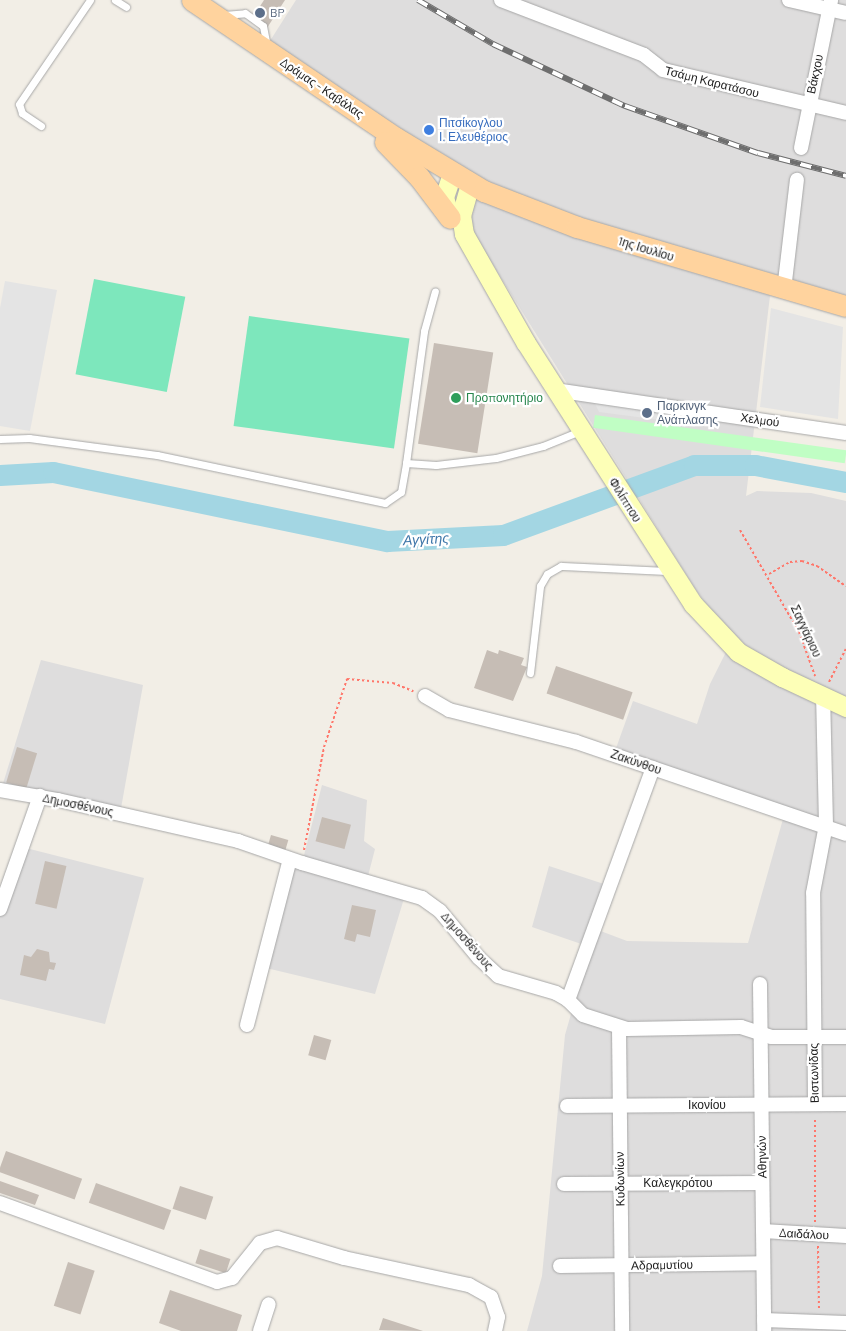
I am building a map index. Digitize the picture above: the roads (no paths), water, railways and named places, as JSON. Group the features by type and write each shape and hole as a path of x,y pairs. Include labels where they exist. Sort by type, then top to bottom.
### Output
{"main road":[{"name":"Δράμας - Καβάλας","path":"192,0 356,111 461,179"},
{"path":"356,111 419,177 450,218"},
{"name":"Φιλίππου","path":"461,179 444,197 450,218 464,234 580,430 696,609 728,643 764,668 846,707"},
{"name":"Φιλίππου","path":"461,179 461,215 464,234"},
{"name":"1ης Ιουλίου","path":"461,179 543,216 784,290 846,306"}],"street":[{"name":"Τσάμη Καρατάσου","path":"501,0 644,55 663,70 846,112"},
{"path":"789,0 830,5 846,14"},
{"name":"Βάκχου","path":"801,148 808,104 830,5"},
{"path":"784,290 797,180"},
{"name":"Χελμού","path":"556,390 846,433"},
{"name":"Ζακύνθου","path":"425,696 449,710 471,718 576,742 826,825 846,834"},
{"name":"Βιστωνίδας","path":"815,1104 813,893 826,825 823,697"},
{"path":"568,1000 653,768"},
{"name":"Δημοσθένους","path":"0,790 40,796 230,839 427,900 445,915 478,958 498,976 568,1000 585,1016 619,1027 636,1030 741,1027 771,1037 846,1037"},
{"path":"0,909 40,796"},
{"path":"248,1025 296,861"},
{"name":"Αθηνών","path":"760,984 764,1325"},
{"name":"Κυδωνίων","path":"619,1027 622,1331"},
{"name":"Ικονίου","path":"567,1106 846,1104"},
{"name":"Καλεγκρότου","path":"564,1184 762,1183"},
{"path":"0,1202 217,1282 232,1278 260,1243 277,1238 344,1258 469,1285 491,1297 498,1318 495,1331"},
{"name":"Δαιδάλου","path":"763,1231 846,1236"},
{"name":"Αδραμυτίου","path":"560,1266 763,1263"},
{"path":"260,1331 269,1304"},
{"path":"764,1325 817,1321 846,1323"}],"lane":[{"path":"41,126 22,113 19,104 90,0"},
{"path":"115,0 126,7"},
{"path":"0,439 50,440 158,455 381,503 392,501 401,492 424,331 435,291"},
{"path":"406,463 436,465 496,458 543,446 580,430"},
{"path":"530,673 540,586 547,574 561,566 646,572 670,571"}],"waterway":[{"name":"Αγγίτης","path":"0,475 53,472 387,541 503,535 694,465 755,465 846,482"}],"railway":[{"path":"418,0 493,44 625,106 758,153 846,176"}],"place":[{"name":"BP","path":"260,13"},
{"name":"Πιτσίκογλου Ι. Ελευθέριος","path":"429,130"},
{"name":"Προπονητήριο","path":"456,398"},
{"name":"Παρκινγκ Ανάπλασης","path":"647,413"}]}
